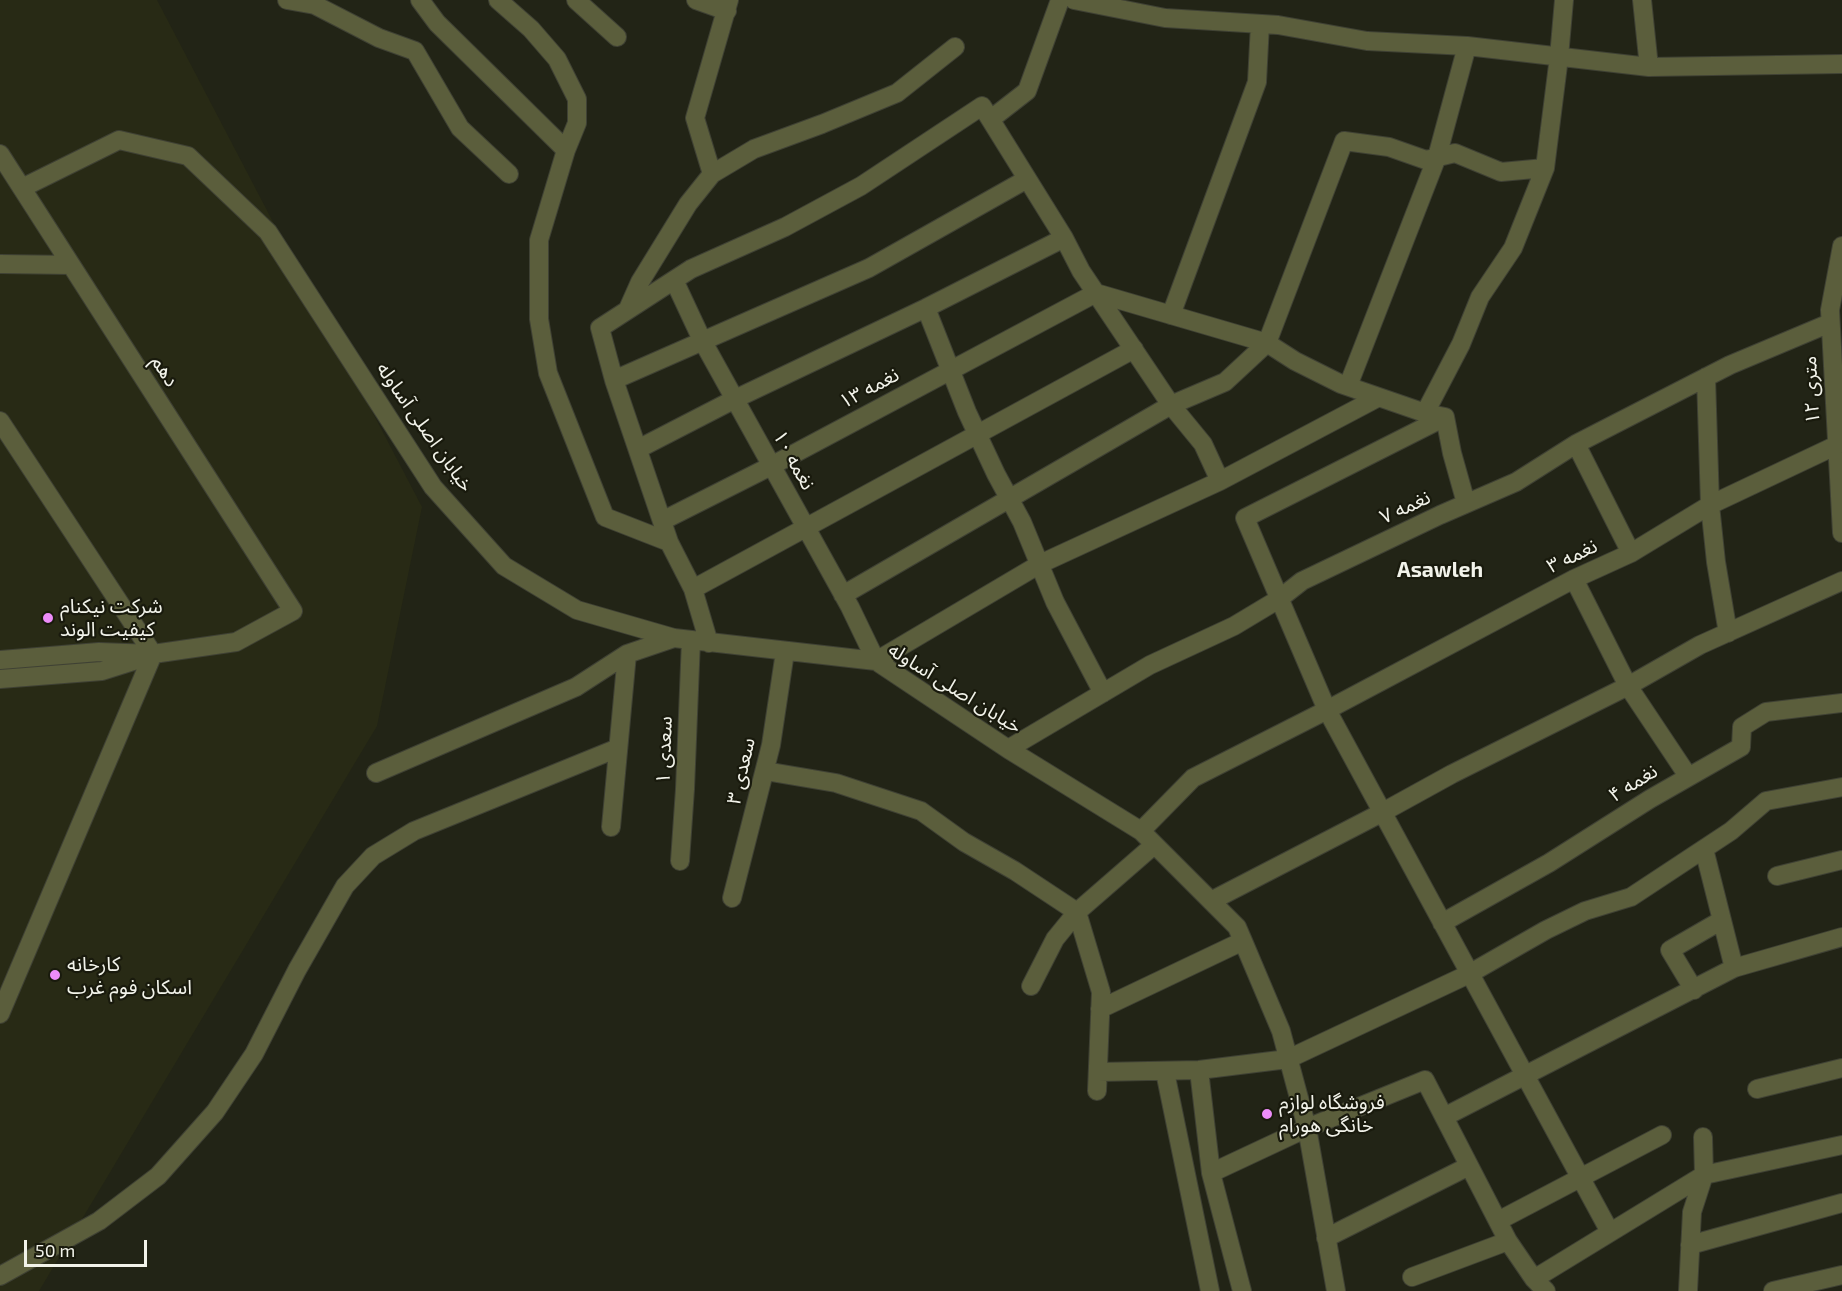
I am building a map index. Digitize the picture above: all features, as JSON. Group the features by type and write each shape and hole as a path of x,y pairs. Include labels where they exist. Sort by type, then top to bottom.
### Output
{"street":[{"path":"287,0 315,5 379,38 415,51 460,128 509,174"},
{"path":"420,0 437,23 566,150"},
{"path":"498,0 531,29 557,59 577,99 577,123 566,150 539,240 539,319 548,373 605,517 669,543"},
{"path":"576,0 617,37"},
{"path":"696,0 728,6 695,118 712,174"},
{"path":"991,119 1027,91 1060,0"},
{"path":"1074,0 1165,18 1278,25 1367,41 1467,46 1649,67 1842,64"},
{"path":"1425,412 1461,344 1480,297 1513,248 1545,168 1564,0"},
{"path":"1642,0 1649,67"},
{"path":"1171,315 1257,82 1260,24"},
{"path":"1348,386 1437,157 1467,46"},
{"path":"627,310 640,282 688,204 712,174 754,148 822,124 897,93 956,47"},
{"path":"627,310 691,269 785,227 861,186 982,105 1064,238 1081,271 1171,405 1203,444 1220,481"},
{"name":"خیابان اصلی آساوله","path":"22,188 119,140 188,156 268,232 434,487 504,566 577,610 691,640 876,662 1141,831 1237,927 1281,1031 1306,1128 1326,1238 1331,1290"},
{"path":"843,595 1171,405 1225,382 1267,343 1344,141 1389,147 1426,160 1455,153 1501,172 1545,168"},
{"name":"دهم","path":"0,154 293,611 237,642 153,654"},
{"path":"614,380 868,268 1027,179"},
{"path":"638,448 1064,238"},
{"name":"۱۲ متری","path":"1842,246 1830,310 1842,533"},
{"path":"0,264 71,265"},
{"name":"نغمه ۱۰","path":"674,280 702,340 843,595 876,662"},
{"path":"1096,292 1267,343 1295,361 1348,386 1445,417"},
{"name":"نغمه ۱۳","path":"662,521 771,466 1096,292"},
{"path":"926,308 977,433 1022,522 1055,602 1103,693"},
{"name":"سعدی ۱","path":"627,310 600,328 614,380 669,543 693,588 680,861"},
{"name":"نغمه ۷","path":"1008,748 1150,665 1234,626 1302,581 1466,503 1516,482 1576,444 1706,376 1830,323"},
{"path":"693,588 1134,349"},
{"path":"1706,376 1710,505 1716,562 1728,633"},
{"path":"876,662 1040,564 1220,481 1379,397"},
{"path":"1445,417 1466,503"},
{"path":"1445,417 1245,518 1327,710 1610,1232"},
{"path":"0,421 153,654"},
{"path":"1576,444 1631,553"},
{"name":"نغمه ۳","path":"1327,710 1574,579 1631,553 1710,505 1837,445"},
{"path":"1574,579 1628,686 1688,776"},
{"path":"1211,901 1452,774 1628,686 1700,645 1842,582"},
{"path":"376,772 576,687 627,654 691,640"},
{"path":"0,660 99,652 153,654"},
{"name":"سعدی ۳","path":"732,898 771,746 785,652"},
{"path":"0,679 102,671 153,654"},
{"path":"0,1014 153,654"},
{"path":"611,827 627,654"},
{"name":"نغمه ۴","path":"1442,923 1549,863 1688,776 1741,747 1742,727 1766,712 1842,704"},
{"path":"1141,831 1193,778 1327,710"},
{"path":"0,1276 99,1221 158,1176 215,1113 254,1054 297,970 345,886 373,856 414,831 618,747"},
{"path":"765,771 836,783 921,811 964,842 1015,871 1077,912 1101,992 1097,1091"},
{"path":"1098,1072 1199,1070 1288,1059 1469,974 1546,930 1585,911 1631,897 1731,831 1766,801 1842,787"},
{"path":"1030,986 1055,939 1077,912 1154,845"},
{"path":"1704,849 1734,968"},
{"path":"1777,876 1842,860"},
{"path":"1694,990 1670,950 1722,920"},
{"path":"1444,1117 1734,968 1842,937"},
{"path":"1100,1009 1243,941"},
{"path":"1757,1089 1842,1068"},
{"path":"1199,1070 1211,1173 1242,1291"},
{"path":"1165,1072 1210,1291"},
{"path":"1211,1173 1306,1128 1425,1080 1508,1241 1540,1285 1610,1232 1704,1175 1842,1145"},
{"path":"1498,1221 1662,1135"},
{"path":"1688,1291 1692,1212 1704,1175 1703,1137"},
{"path":"1326,1238 1469,1166"},
{"path":"1690,1245 1842,1203"},
{"path":"1412,1277 1508,1241"},
{"path":"1773,1291 1822,1285 1842,1275"}],"shaded area":[{"path":"0,0 157,0 422,507 377,726 39,1291 0,1291"}],"place":[{"name":"شرکت نیکنام کیفیت الوند","path":"48,618"},
{"name":"کارخانه اسکان فوم غرب","path":"55,975"},
{"name":"فروشگاه لوازم خانگی هورام","path":"1267,1114"}],"district":[{"name":"Asawleh","path":"1440,570"}]}
